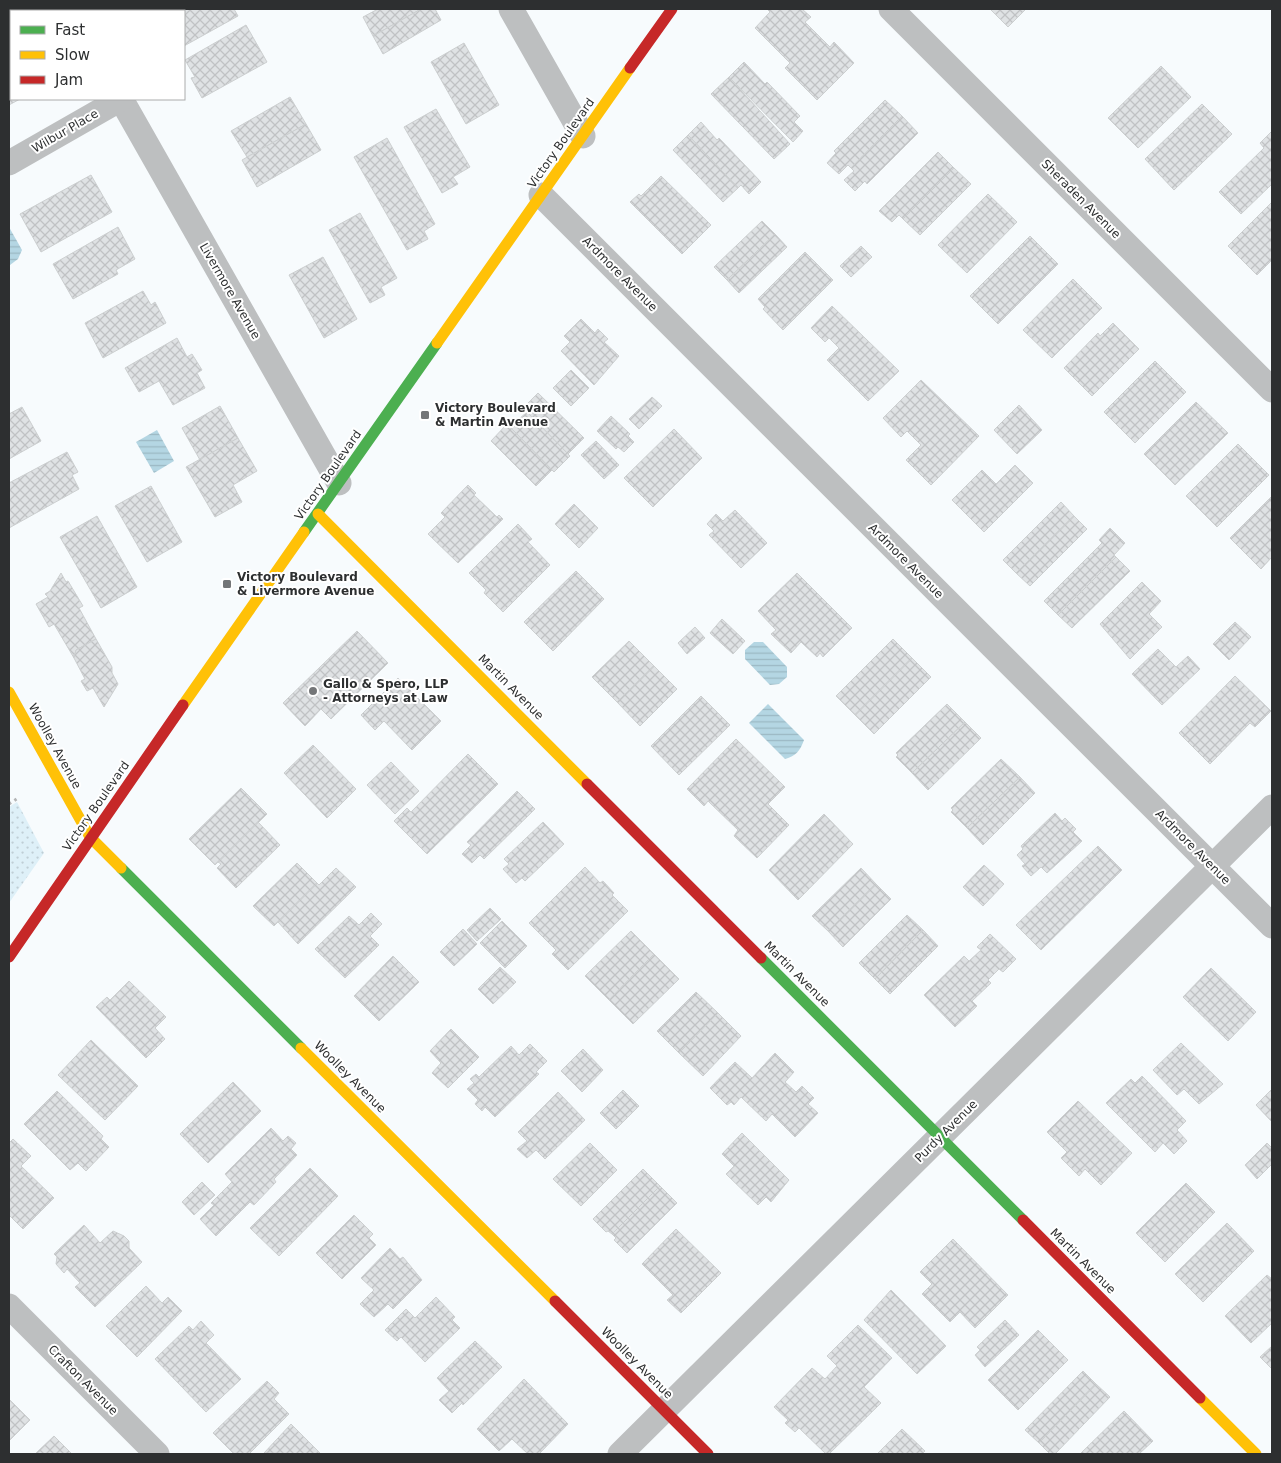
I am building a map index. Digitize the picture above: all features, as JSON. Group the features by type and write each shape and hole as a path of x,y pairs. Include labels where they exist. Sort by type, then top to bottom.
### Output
{"street":[{"path":"511,9 583,136"},
{"name":"Victory Boulevard","path":"9,958 90,837 672,9"},
{"name":"Sheraden Avenue","path":"890,9 1272,390"},
{"name":"Wilbur Place","path":"9,163 119,100"},
{"name":"Livermore Avenue","path":"122,100 339,483"},
{"name":"Ardmore Avenue","path":"541,195 1272,926"},
{"name":"Martin Avenue","path":"318,514 1256,1454"},
{"name":"Woolley Avenue","path":"9,692 90,837 708,1454"},
{"name":"Purdy Avenue","path":"620,1454 1272,807"},
{"name":"Crafton Avenue","path":"9,1306 157,1454"}],"path":[{"path":"9,804 18,798"}],"shaded area":[{"path":"17,802 44,853 9,903 9,807"}],"water":[{"path":"9,227 22,250 18,259 10,265"},
{"path":"157,430 174,461 154,473 136,442"},
{"path":"754,642 763,642 787,667 787,677 779,684 770,685 745,659 745,650"},
{"path":"768,704 804,740 797,752 789,758 785,759 749,723"}],"building":[{"path":"234,9 238,16 185,45 185,10 161,10"},
{"path":"378,9 421,9 373,36 363,17"},
{"path":"421,9 435,9 441,20 383,54 373,36"},
{"path":"767,9 802,9 811,17 805,22 830,47 834,42 854,63 817,100 785,68 790,63 755,28 770,12"},
{"path":"990,9 1026,9 1008,27"},
{"path":"246,25 267,62 202,98 191,78 195,77 185,60"},
{"path":"464,43 499,105 466,124 431,62"},
{"path":"9,57 10,100 18,100 9,105"},
{"path":"744,62 765,84 767,82 800,116 794,122 803,131 793,142 729,77"},
{"path":"1161,66 1191,97 1138,148 1108,118"},
{"path":"729,77 790,144 774,159 711,94"},
{"path":"290,97 306,124 247,157 231,131"},
{"path":"885,100 902,116 851,168 848,165 839,174 827,163 836,153 834,151"},
{"path":"1202,104 1232,134 1174,190 1145,159"},
{"path":"436,109 470,167 453,177 458,184 442,193 404,127"},
{"path":"902,116 918,133 867,184 865,181 855,191 844,180 854,171 851,168"},
{"path":"701,122 761,182 749,194 741,185 738,188 688,135"},
{"path":"306,124 321,150 257,187 242,160"},
{"path":"1272,131 1272,184 1241,214 1219,192 1264,148 1260,143"},
{"path":"688,135 738,188 723,202 673,150"},
{"path":"387,138 435,224 424,231 428,239 407,250 354,157"},
{"path":"938,152 954,168 903,219 899,215 892,222 879,211"},
{"path":"954,168 971,184 920,235 903,219"},
{"path":"91,175 112,212 41,252 20,214"},
{"path":"661,176 711,225 682,254 630,202 639,194 641,196"},
{"path":"988,194 1017,222 967,273 938,245"},
{"path":"1272,202 1272,260 1257,275 1228,246"},
{"path":"360,213 397,278 381,287 385,295 370,303 329,230"},
{"path":"762,221 775,234 727,280 714,267"},
{"path":"118,227 135,259 116,270 118,274 73,299 53,264"},
{"path":"775,234 787,247 739,293 727,280"},
{"path":"1030,236 1058,264 998,324 970,296"},
{"path":"861,246 872,257 851,277 840,266"},
{"path":"805,252 833,280 783,330 763,309 765,307 758,299"},
{"path":"323,257 357,319 324,338 289,275"},
{"path":"1073,279 1102,308 1052,358 1023,330"},
{"path":"143,291 151,305 155,302 166,323 103,358 85,323"},
{"path":"832,306 899,371 868,401 827,360 839,348 829,338 825,342 811,328"},
{"path":"581,319 595,333 598,329 608,339 604,342 619,356 594,385 561,351 570,342 564,336"},
{"path":"1113,323 1139,349 1092,396 1064,368 1098,333 1100,336"},
{"path":"177,338 187,357 192,354 202,370 197,373 205,388 173,405 159,381 139,392 125,368"},
{"path":"1155,361 1186,392 1135,443 1104,412"},
{"path":"571,370 589,388 571,406 553,388"},
{"path":"921,380 979,436 931,485 906,460 921,445 907,431 901,437 883,418"},
{"path":"538,393 584,438 568,454 523,408"},
{"path":"652,397 662,406 639,429 629,419"},
{"path":"1196,402 1228,433 1175,485 1144,454"},
{"path":"1019,405 1042,430 1017,454 994,430"},
{"path":"220,406 238,438 200,460 182,428"},
{"path":"22,407 41,441 9,459 9,414"},
{"path":"527,412 570,456 554,472 510,427"},
{"path":"611,416 630,434 628,436 634,442 624,452 618,447 616,449 597,431"},
{"path":"507,424 552,470 536,486 491,441"},
{"path":"674,429 702,458 653,507 624,478"},
{"path":"238,438 257,471 233,485 242,502 215,517 186,467"},
{"path":"596,441 619,465 604,479 581,455"},
{"path":"1238,444 1269,475 1217,527 1186,496"},
{"path":"67,452 78,472 72,475 79,489 9,528 9,483"},
{"path":"1015,465 1033,483 984,532 952,500 982,470 996,484"},
{"path":"468,485 476,493 474,495 497,517 499,515 503,519 458,563 428,534 445,517 441,513"},
{"path":"151,486 182,542 147,562 115,506"},
{"path":"1272,496 1272,557 1261,569 1230,538"},
{"path":"1061,502 1074,516 1016,573 1003,560"},
{"path":"574,504 598,528 579,548 555,524"},
{"path":"735,510 767,543 741,568 709,535 714,531 707,524 716,514 723,521"},
{"path":"97,516 137,587 101,608 60,537"},
{"path":"1074,516 1087,529 1030,586 1016,573"},
{"path":"518,524 532,539 528,542 550,565 503,612 484,593 486,590 469,573"},
{"path":"1110,528 1125,543 1114,555 1116,557 1058,615 1044,601 1102,543 1099,540"},
{"path":"1116,557 1130,571 1072,628 1058,615"},
{"path":"576,571 604,599 553,651 524,622"},
{"path":"61,573 83,606 79,608 96,639 76,650 74,658 54,624 49,627 36,604 48,597 45,594 50,591"},
{"path":"797,573 852,628 823,657 820,653 817,657 801,642 791,653 771,634 776,630 758,611"},
{"path":"1142,582 1161,601 1149,614 1162,627 1130,659 1100,624"},
{"path":"722,619 745,641 733,654 710,633"},
{"path":"1235,622 1251,637 1229,660 1213,644"},
{"path":"695,627 705,638 687,654 678,643"},
{"path":"357,631 388,663 331,719 321,709 305,726 283,703"},
{"path":"96,639 112,667 112,673 118,684 104,707 93,688 87,691 81,681 85,679 74,658 76,650"},
{"path":"893,639 912,658 855,715 836,696"},
{"path":"629,641 654,666 617,702 592,677"},
{"path":"1158,649 1176,667 1188,656 1200,669 1162,705 1132,674"},
{"path":"912,658 931,677 874,734 855,715"},
{"path":"654,666 677,689 640,726 617,702"},
{"path":"1235,676 1271,711 1255,727 1250,723 1210,764 1179,733"},
{"path":"398,678 441,721 412,750 384,721 375,730 361,715"},
{"path":"701,696 730,725 679,775 651,746"},
{"path":"947,704 965,722 912,773 896,757 898,755 896,753"},
{"path":"965,722 981,738 928,790 912,773"},
{"path":"736,739 785,787 768,804 789,825 757,858 734,836 738,830 708,801 704,806 687,789"},
{"path":"313,745 356,789 327,818 284,773"},
{"path":"468,754 498,784 427,854 394,821 407,808 411,812"},
{"path":"1001,759 1020,777 967,828 951,812 953,810 951,808"},
{"path":"391,762 419,791 395,814 367,785"},
{"path":"1020,777 1035,793 983,845 967,828"},
{"path":"241,788 267,814 215,865 189,839"},
{"path":"517,791 535,809 484,859 480,855 472,863 462,854 471,845 467,842"},
{"path":"1055,813 1062,821 1065,818 1076,829 1073,832 1082,841 1047,873 1041,867 1031,876 1022,866 1025,864 1017,855 1023,849 1021,846"},
{"path":"824,814 853,844 798,900 769,870"},
{"path":"258,822 280,845 236,888 217,868 221,864 218,862"},
{"path":"543,822 564,844 525,881 522,878 516,883 503,869 509,864 504,859"},
{"path":"1098,846 1122,870 1041,950 1016,925"},
{"path":"297,863 317,883 274,926 253,906"},
{"path":"984,865 1004,884 983,906 963,887"},
{"path":"585,867 600,883 603,881 614,893 612,895 628,911 568,970 552,954 556,950 529,923"},
{"path":"336,868 356,887 298,944 278,922 317,883 319,885"},
{"path":"861,868 876,884 828,931 812,916"},
{"path":"876,884 891,899 843,947 828,931"},
{"path":"490,908 501,919 477,941 467,930"},
{"path":"371,913 382,924 370,936 379,945 345,978 315,949 349,916 359,925"},
{"path":"907,915 923,930 875,979 859,963"},
{"path":"502,921 527,946 505,968 480,943"},
{"path":"463,929 477,944 454,966 440,952"},
{"path":"923,930 938,946 890,994 875,979"},
{"path":"631,931 654,954 609,1000 585,976"},
{"path":"990,934 1016,959 1003,972 999,969 988,980 991,983 972,1001 977,1006 955,1027 924,995 964,956 969,961 981,950 977,947"},
{"path":"654,954 679,979 633,1024 609,1000"},
{"path":"393,956 419,982 379,1021 354,996"},
{"path":"500,967 516,982 493,1004 478,989"},
{"path":"1211,968 1256,1012 1228,1041 1183,997"},
{"path":"129,981 166,1017 155,1028 165,1039 146,1058 96,1007 107,997 110,1000"},
{"path":"696,992 718,1013 679,1053 657,1031"},
{"path":"718,1013 741,1036 703,1076 679,1053"},
{"path":"451,1029 479,1057 448,1088 432,1073 441,1063 430,1051"},
{"path":"91,1040 138,1086 105,1120 58,1075"},
{"path":"1181,1043 1223,1084 1199,1104 1184,1089 1177,1095 1153,1070"},
{"path":"530,1044 547,1061 536,1072 539,1074 495,1117 485,1107 482,1111 475,1104 478,1100 467,1089 474,1083 470,1079 476,1074 479,1077 511,1046 519,1055"},
{"path":"583,1049 603,1070 582,1092 561,1071"},
{"path":"775,1053 794,1072 785,1082 796,1092 802,1086 814,1098 808,1104 818,1113 795,1137 772,1114 766,1121 741,1097 734,1105 731,1102 727,1105 710,1088 735,1062 752,1078"},
{"path":"1142,1076 1186,1121 1177,1130 1187,1141 1174,1154 1163,1143 1155,1152 1106,1103 1131,1079 1135,1083"},
{"path":"233,1082 261,1111 208,1163 180,1134"},
{"path":"1272,1089 1272,1122 1256,1105"},
{"path":"623,1090 639,1106 616,1129 600,1113"},
{"path":"57,1091 103,1136 101,1139 109,1147 86,1171 78,1163 70,1170 24,1124"},
{"path":"558,1092 585,1120 545,1159 536,1150 527,1158 517,1149 527,1141 518,1132"},
{"path":"1078,1101 1132,1153 1101,1185 1085,1169 1079,1176 1061,1158 1067,1152 1047,1132"},
{"path":"271,1128 283,1141 288,1136 296,1143 291,1149 297,1155 274,1179 276,1182 254,1205 250,1202 216,1236 200,1219 214,1205 211,1203 232,1182 225,1174"},
{"path":"742,1133 789,1180 771,1202 766,1197 758,1205 726,1174 734,1166 722,1154"},
{"path":"13,1139 31,1156 21,1166 54,1198 23,1229 9,1215 9,1143"},
{"path":"590,1143 617,1170 581,1206 553,1179"},
{"path":"1267,1143 1272,1148 1272,1164 1257,1179 1245,1165"},
{"path":"310,1168 338,1196 279,1256 250,1228"},
{"path":"643,1169 660,1186 612,1234 608,1231 606,1232 593,1219"},
{"path":"202,1182 215,1195 194,1215 182,1202"},
{"path":"1186,1183 1215,1212 1165,1262 1136,1233"},
{"path":"660,1186 677,1203 627,1253 614,1240 616,1238 612,1234"},
{"path":"354,1215 373,1234 369,1238 376,1245 342,1279 316,1253"},
{"path":"1227,1223 1254,1251 1203,1302 1175,1274"},
{"path":"84,1225 100,1243 113,1231 124,1236 129,1241 129,1248 142,1262 95,1307 75,1287 80,1283 67,1269 64,1273 56,1264 57,1257 54,1254"},
{"path":"676,1229 721,1273 681,1313 667,1300 673,1295 642,1264"},
{"path":"953,1239 1008,1295 975,1328 960,1312 950,1322 922,1294 932,1284 920,1272"},
{"path":"390,1248 400,1259 403,1257 422,1280 393,1309 388,1304 374,1317 360,1304 374,1290 361,1278"},
{"path":"1267,1275 1272,1279 1272,1323 1251,1343 1225,1316"},
{"path":"146,1286 162,1303 168,1297 182,1311 137,1357 106,1326"},
{"path":"891,1290 946,1346 917,1374 864,1320"},
{"path":"436,1297 455,1317 452,1320 460,1328 425,1362 401,1337 397,1341 385,1330 406,1309 415,1318"},
{"path":"1005,1320 1019,1335 985,1367 975,1355 980,1350 977,1347"},
{"path":"201,1321 214,1335 206,1343 241,1379 206,1412 155,1359 189,1326 193,1330"},
{"path":"858,1325 892,1358 864,1387 881,1403 829,1454 826,1454 799,1428 795,1432 785,1423 788,1420 774,1407 812,1368 825,1379 837,1366 827,1356"},
{"path":"1038,1330 1068,1360 1018,1410 988,1380"},
{"path":"475,1341 502,1367 463,1405 462,1403 452,1413 439,1400 449,1391 437,1378"},
{"path":"1272,1346 1272,1369 1260,1357"},
{"path":"1083,1371 1096,1384 1039,1443 1025,1430"},
{"path":"524,1379 568,1424 539,1454 528,1454 512,1439 499,1451 477,1429"},
{"path":"267,1381 279,1393 274,1399 289,1414 249,1454 234,1454 213,1433"},
{"path":"1096,1384 1110,1397 1055,1454 1050,1454 1039,1443"},
{"path":"9,1399 30,1420 9,1441"},
{"path":"1124,1411 1153,1441 1139,1454 1080,1454"},
{"path":"291,1424 320,1453 319,1454 264,1453"},
{"path":"902,1429 925,1451 922,1454 877,1454"},
{"path":"54,1436 72,1454 35,1454"}],"traffic: fast":[{"path":"304,532 437,343"},
{"path":"121,868 301,1048"},
{"path":"761,958 1023,1220"}],"traffic: slow":[{"path":"437,343 630,68"},
{"path":"318,514 587,784"},
{"path":"183,705 304,532"},
{"path":"9,692 90,837 121,868"},
{"path":"301,1048 555,1301"},
{"path":"1200,1398 1256,1454"}],"traffic: jam":[{"path":"630,68 672,9"},
{"path":"9,957 183,705"},
{"path":"587,784 761,958"},
{"path":"1023,1220 1200,1398"},
{"path":"555,1301 708,1454"}],"place":[{"name":"Victory Boulevard & Martin Avenue","path":"425,415"},
{"name":"Victory Boulevard & Livermore Avenue","path":"227,584"},
{"name":"Gallo & Spero, LLP - Attorneys at Law","path":"313,691"}]}
